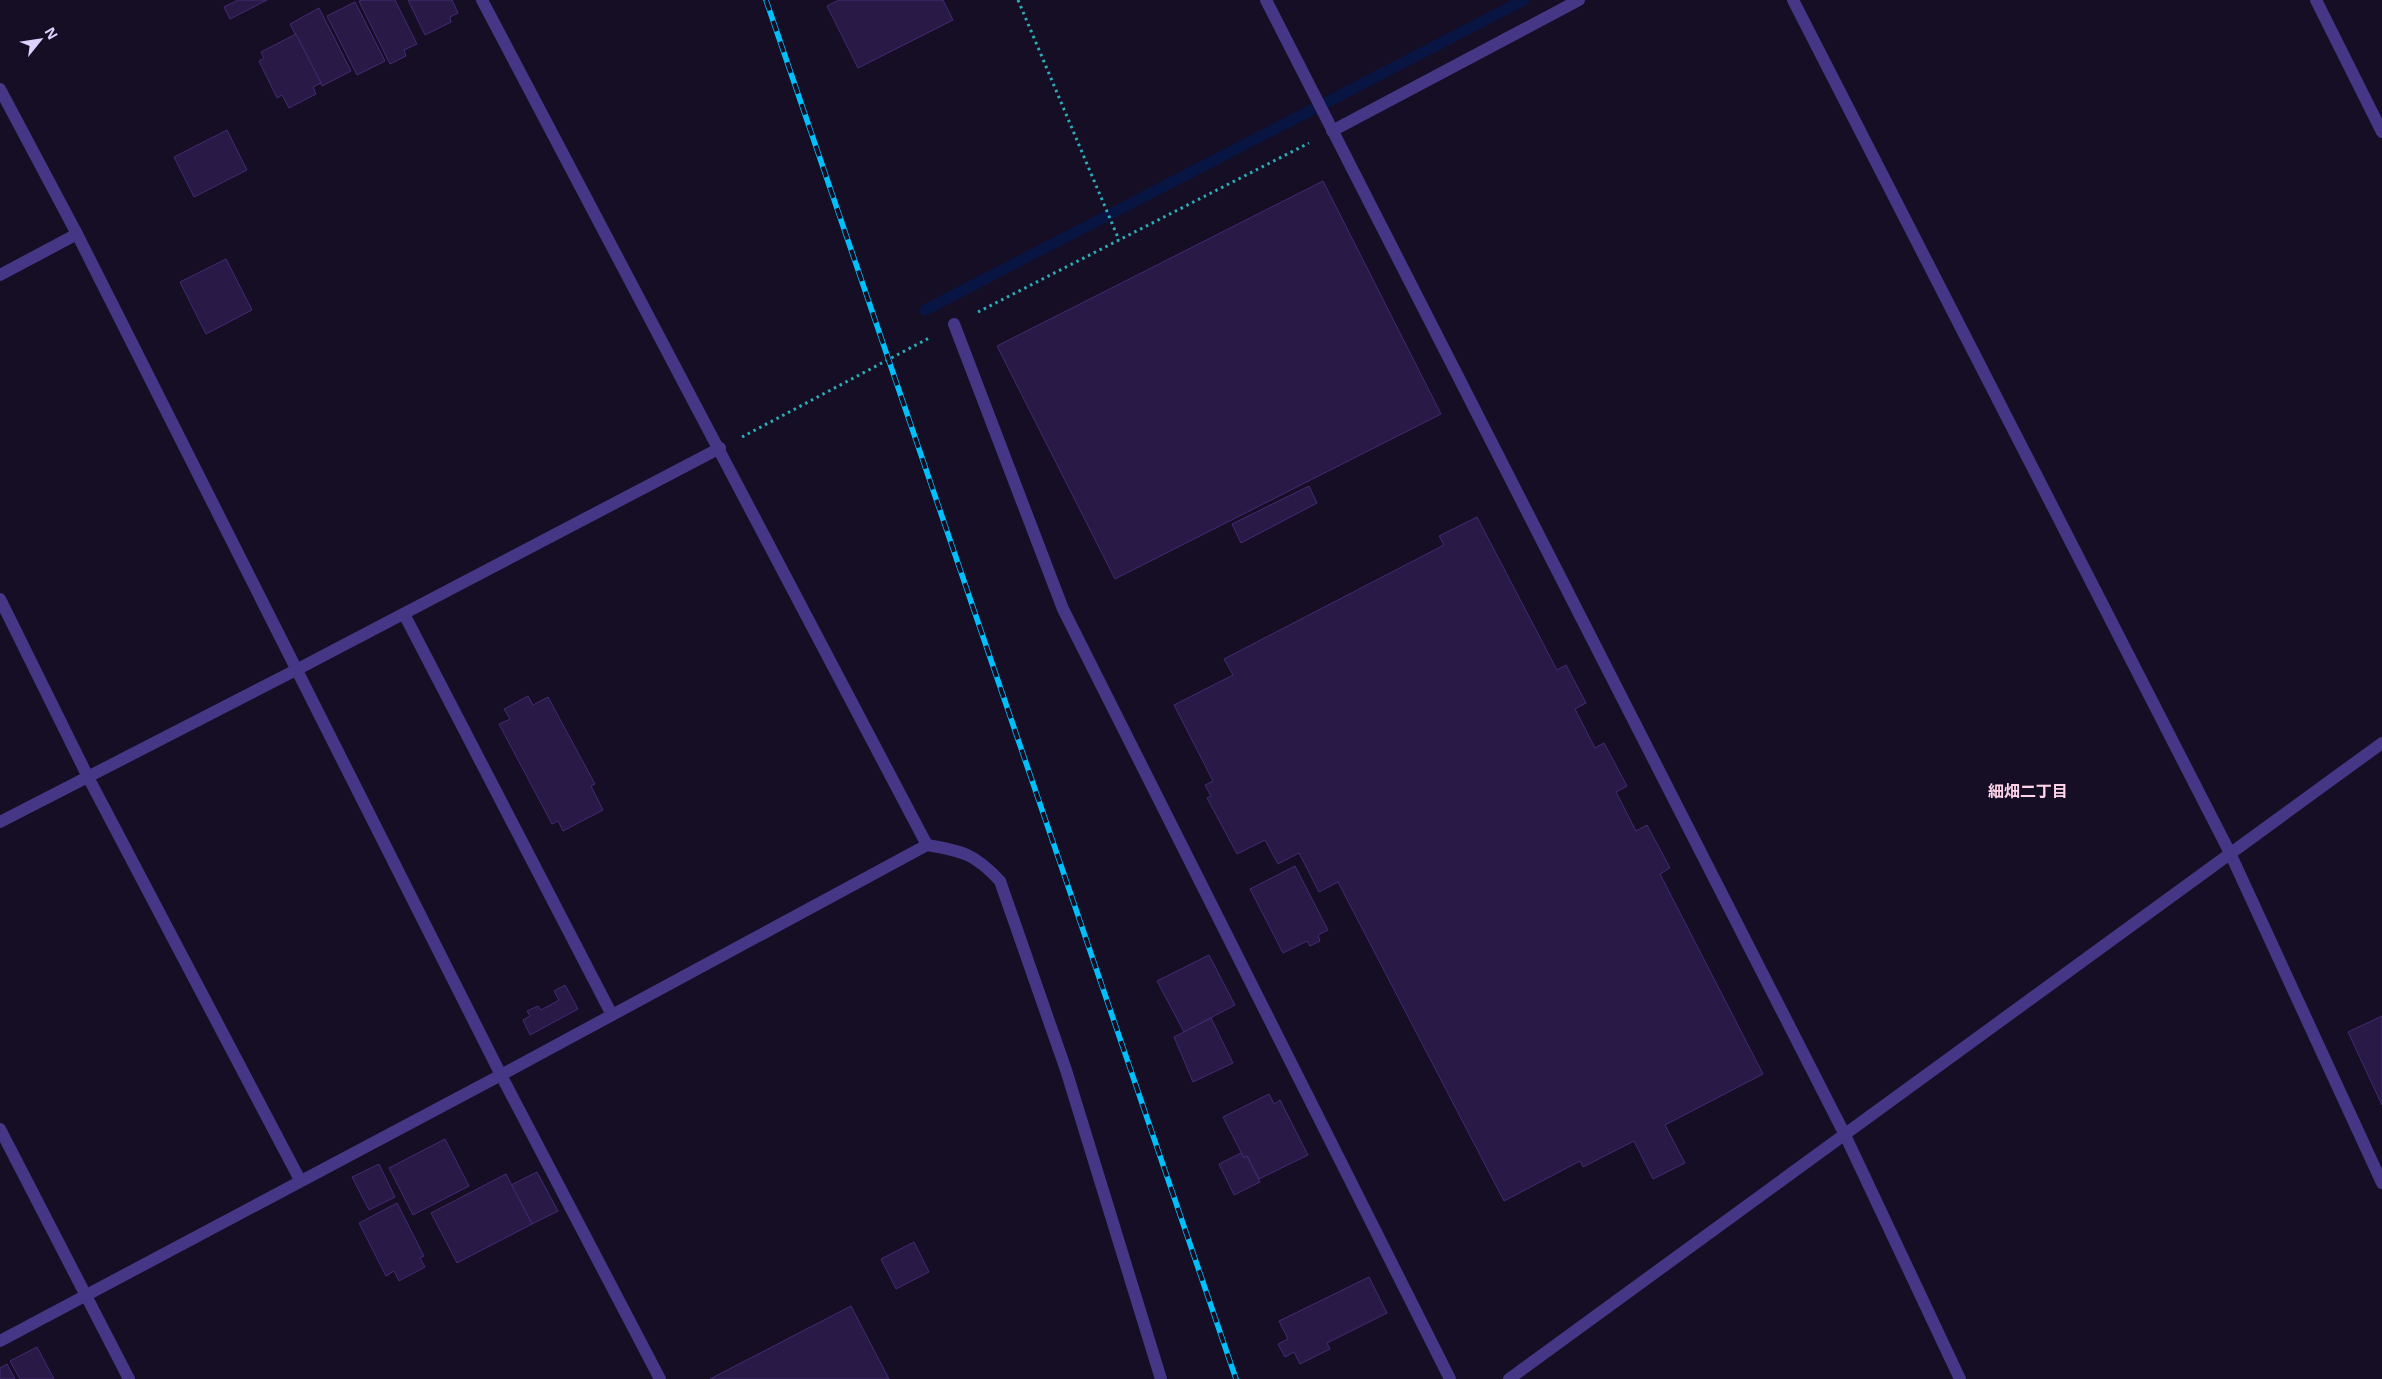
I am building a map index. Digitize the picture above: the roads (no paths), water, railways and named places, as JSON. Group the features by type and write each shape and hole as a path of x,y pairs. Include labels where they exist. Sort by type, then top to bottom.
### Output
{"street":[{"path":"482,0 720,448 927,845"},
{"path":"1266,0 1845,1135 1960,1379"},
{"path":"1332,131 1579,0"},
{"path":"1794,0 2230,853 2382,1183"},
{"path":"2316,0 2382,132"},
{"path":"0,89 77,234 501,1075 660,1379"},
{"path":"0,275 77,234"},
{"path":"954,324 1064,609 1450,1379"},
{"path":"0,822 404,614 720,448"},
{"path":"0,599 88,777 300,1180"},
{"path":"404,614 612,1015"},
{"path":"1509,1379 2382,743"},
{"path":"0,1341 86,1297 300,1180 501,1075 927,845 960,850 983,862 1000,881 1066,1070 1161,1379"},
{"path":"0,1130 129,1379"}],"waterway":[{"path":"925,310 1524,0"}],"railway":[{"path":"766,0 1236,1379"}],"district":[{"name":"細畑二丁目","path":"2028,791"}]}
